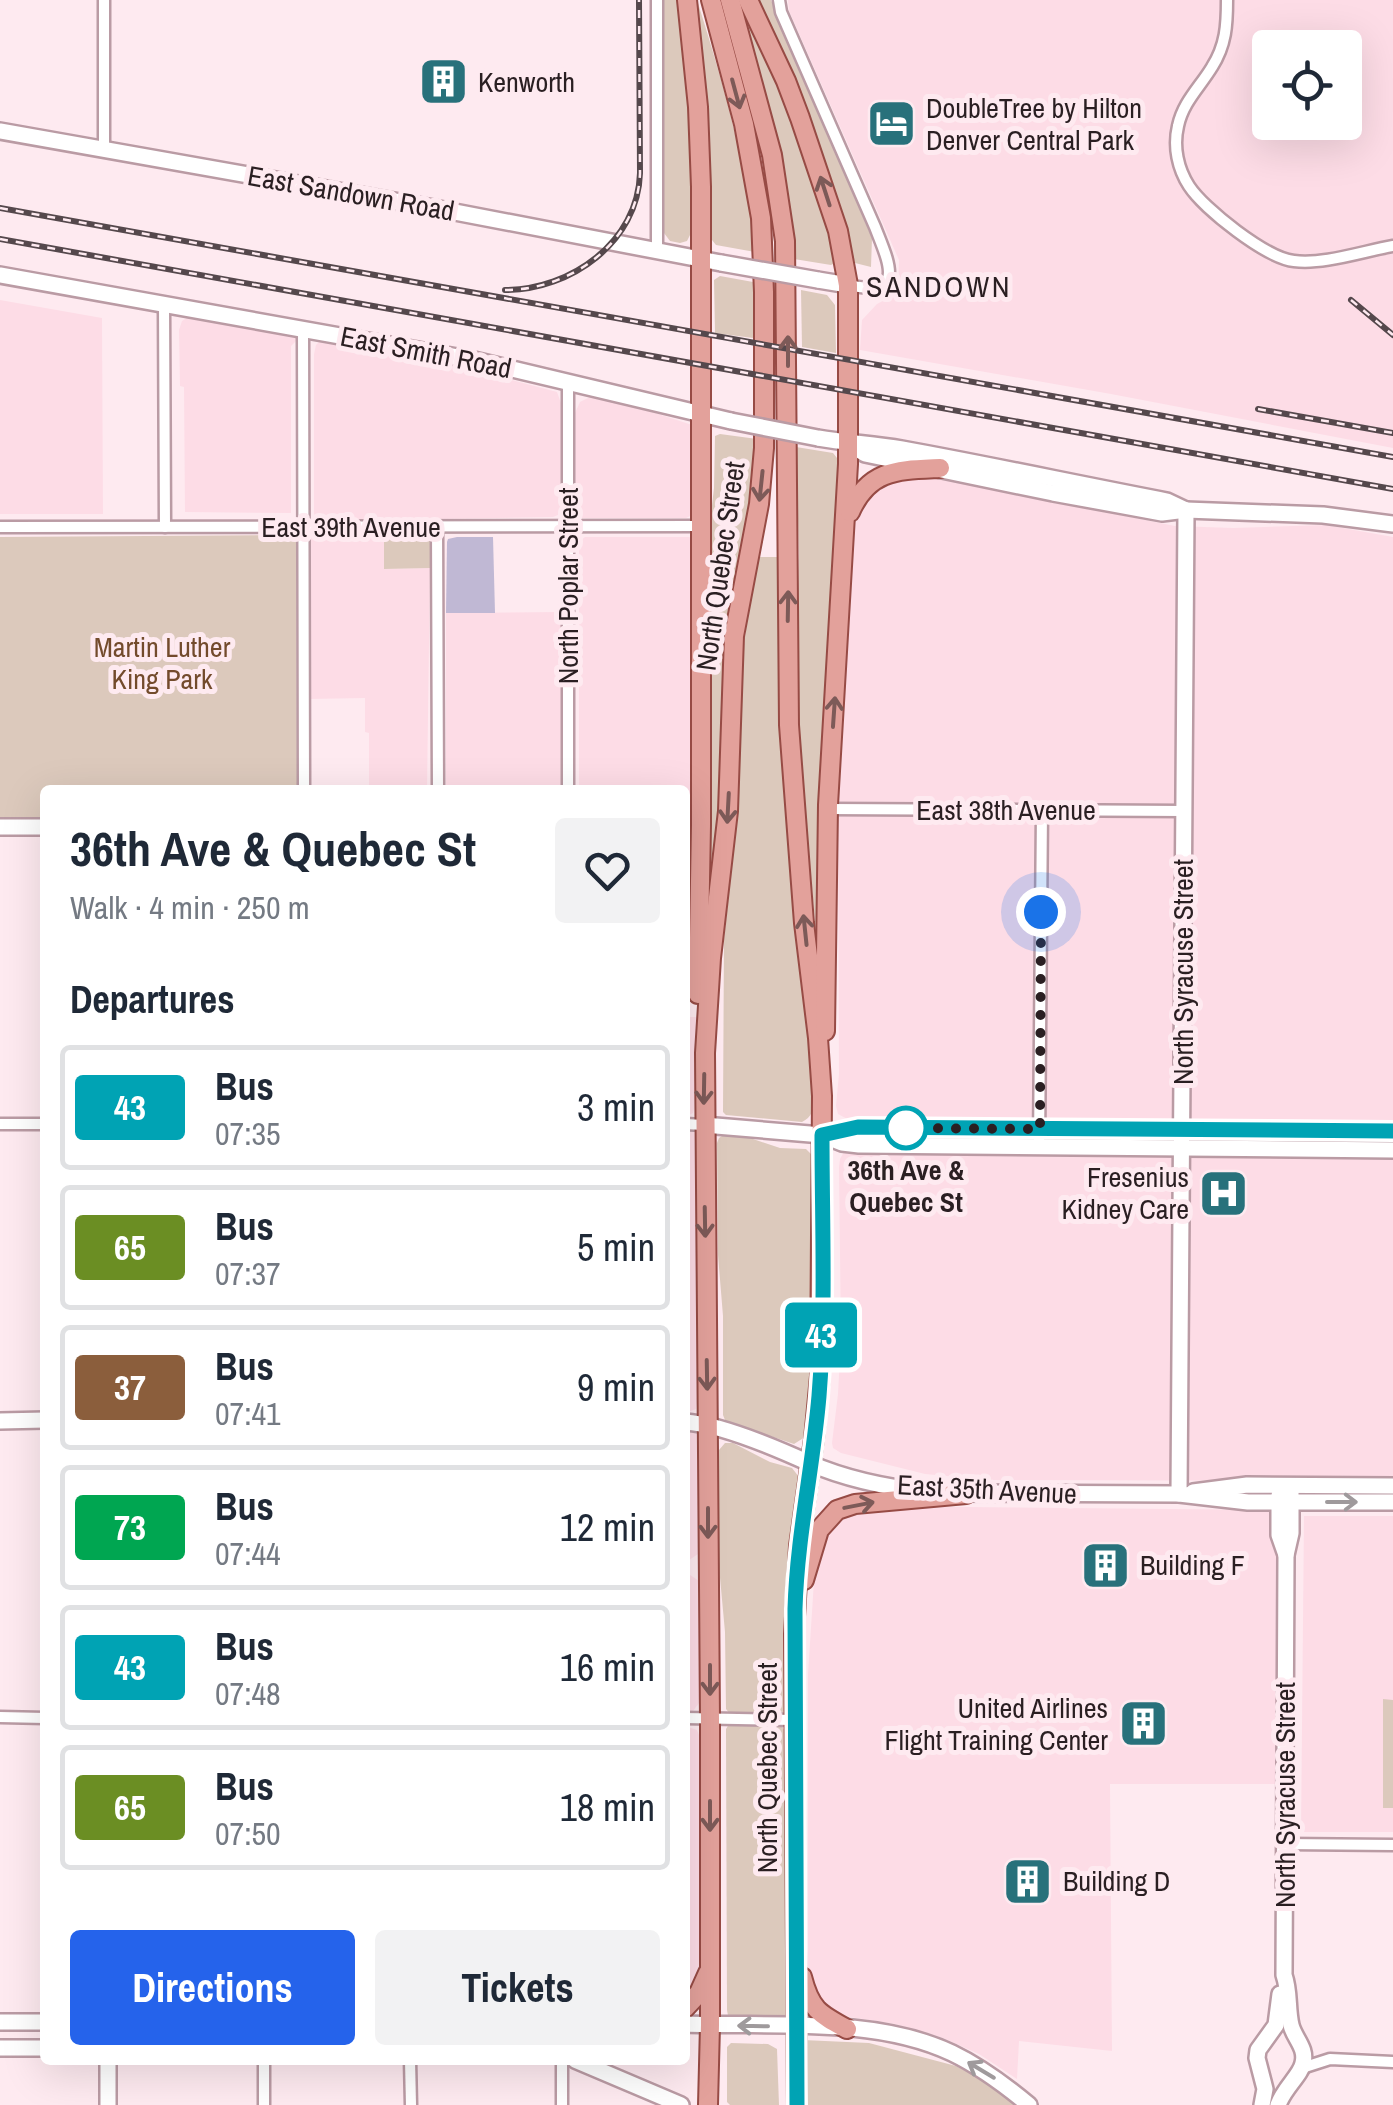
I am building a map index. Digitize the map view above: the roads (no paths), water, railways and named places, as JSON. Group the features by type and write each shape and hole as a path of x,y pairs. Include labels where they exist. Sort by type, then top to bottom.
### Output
{"main road":[{"path":"687,0 700,154 702,526 693,825 699,1032 705,1052"},
{"name":"North Quebec Street","path":"708,2105 708,1426 694,1124 705,1052 728,811 734,636 760,504 764,448 761,218 744,124 710,0"},
{"name":"North Quebec Street","path":"730,0 772,155 785,241 788,725 822,1096 821,1354 795,1609 793,2099"},
{"path":"748,0 800,118 838,231 848,285 848,444 828,809 822,1096"},
{"path":"845,527 860,494 880,476 897,470 940,468"},
{"path":"795,1609 819,1530 837,1510 855,1504 966,1494"},
{"path":"795,1952 812,2006 848,2028"},
{"path":"690,2003 710,1968"}],"street":[{"path":"104,0 104,150"},
{"path":"657,250 658,0"},
{"path":"778,0 875,226 890,273 880,288 848,285"},
{"path":"1227,0 1221,50 1178,122 1178,163 1188,185 1258,248 1290,261 1393,246"},
{"name":"East Sandown Road","path":"0,131 848,285"},
{"name":"East Smith Road","path":"0,275 474,360 702,414 848,444 867,442 976,462 1167,501 1186,510"},
{"path":"164,304 166,528"},
{"path":"303,328 304,785"},
{"name":"North Poplar Street","path":"568,382 568,785"},
{"name":"East Smith Road","path":"848,444 866,454 1162,513 1186,510 1323,515 1393,524"},
{"name":"North Syracuse Street","path":"1179,1494 1186,510"},
{"name":"East 39th Avenue","path":"0,528 702,526"},
{"path":"437,527 438,785"},
{"name":"East 38th Avenue","path":"828,809 1184,811"},
{"path":"1040,1146 1042,811"},
{"path":"0,827 40,827"},
{"path":"0,1124 40,1124"},
{"path":"694,1124 822,1135 859,1145 1393,1150"},
{"path":"822,1135 850,1128 1393,1131"},
{"path":"0,1420 40,1420"},
{"name":"East 35th Avenue","path":"690,1423 896,1488 966,1494 1179,1494 1220,1500 1393,1486"},
{"name":"North Syracuse Street","path":"1268,2038 1277,2020 1284,1975 1286,1555 1279,1535 1285,1494"},
{"name":"East 35th Avenue","path":"1285,1494 1393,1502"},
{"path":"0,1718 40,1718"},
{"path":"690,1718 795,1720"},
{"path":"1285,1844 1393,1845"},
{"name":"North Syracuse Street","path":"1284,1975 1290,2020 1300,2044"},
{"path":"0,2022 40,2022"},
{"path":"690,2024 848,2028 899,2036 950,2052 1002,2082 1029,2105"},
{"path":"1262,2105 1265,2088 1257,2058 1268,2038 1282,2034 1330,2059"},
{"path":"1278,2105 1297,2073 1300,2044"},
{"path":"0,2048 40,2048"},
{"path":"1262,2073 1276,2081 1330,2059 1393,2059"},
{"path":"108,2065 108,2105"},
{"path":"264,2065 264,2105"},
{"path":"410,2065 411,2105"},
{"path":"562,2065 562,2105"},
{"path":"587,2065 681,2105"}],"railway":[{"path":"505,290 530,288 576,271 614,240 627,220 640,173 639,0"},
{"path":"0,208 1393,457"},
{"path":"0,239 1393,489"},
{"path":"1351,300 1393,335"},
{"path":"1258,409 1393,433"}],"place":[{"name":"Kenworth","path":"443,82"},
{"name":"DoubleTree by Hilton Denver Central Park","path":"891,124"},
{"name":"36th Ave & Quebec St","path":"906,1128"},
{"name":"Fresenius Kidney Care","path":"1224,1193"},
{"name":"Building F","path":"1105,1565"},
{"name":"United Airlines Flight Training Center","path":"1143,1724"},
{"name":"Building D","path":"1028,1881"}],"district":[{"name":"SANDOWN","path":"939,287"}],"park label":[{"name":"Martin Luther King Park","path":"162,663"}]}
